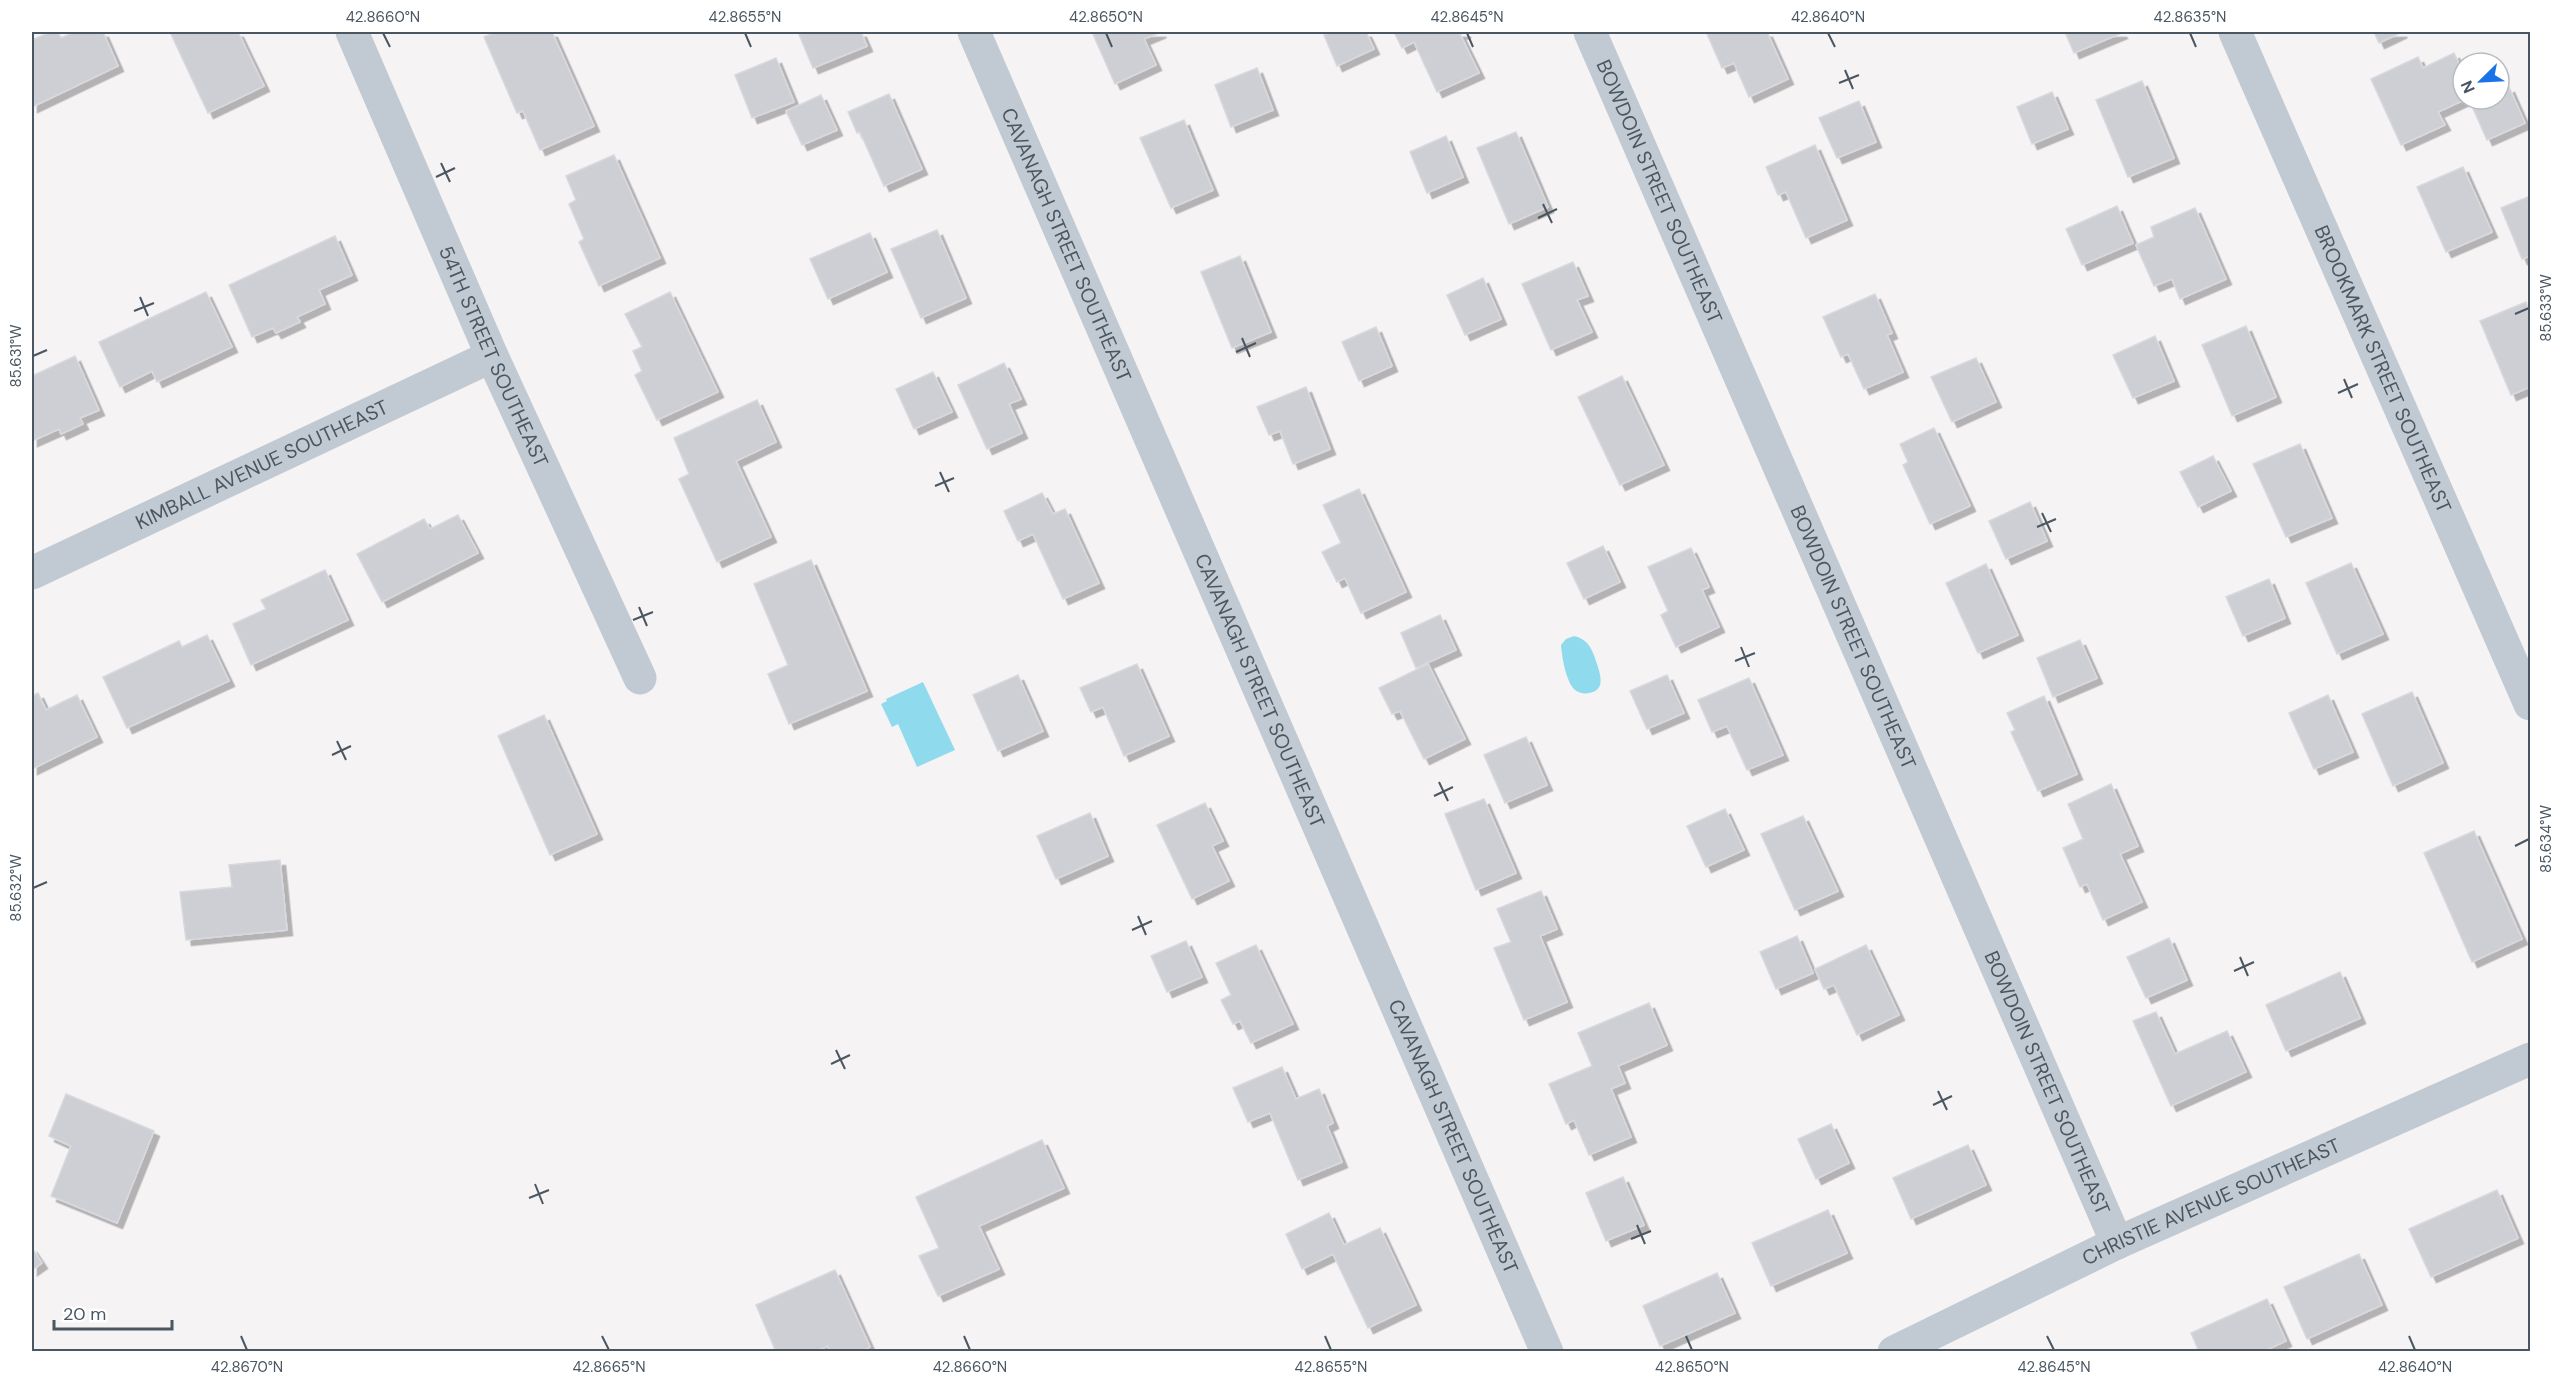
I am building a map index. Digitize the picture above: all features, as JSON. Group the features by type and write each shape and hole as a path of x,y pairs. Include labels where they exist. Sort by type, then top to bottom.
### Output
{"street":[{"name":"54TH STREET SOUTHEAST","path":"352,32 492,356 640,678"},
{"name":"CAVANAGH STREET SOUTHEAST","path":"975,32 1547,1352"},
{"name":"BOWDOIN STREET SOUTHEAST","path":"1590,32 2117,1243"},
{"name":"BROOKMARK STREET SOUTHEAST","path":"2235,32 2530,705"},
{"name":"KIMBALL AVENUE SOUTHEAST","path":"32,573 492,356"},
{"name":"CHRISTIE AVENUE SOUTHEAST","path":"1894,1352 2117,1243 2530,1059"}],"water":[{"path":"1574,636 1588,644 1600,674 1599,688 1589,693 1580,693 1572,686 1563,662 1561,645 1566,639"},
{"path":"923,682 955,750 917,767 898,724 892,727 881,704 887,701 886,699"}],"building":[{"path":"50,32 58,32 61,38 74,32 103,32 118,66 32,107 32,40"},
{"path":"170,32 238,32 264,86 208,113"},
{"path":"496,32 552,32 594,126 540,150 523,111 517,113 484,37"},
{"path":"798,32 861,32 867,46 813,68"},
{"path":"1092,32 1161,32 1144,39 1156,65 1115,84"},
{"path":"1332,32 1366,32 1374,49 1337,66 1324,35"},
{"path":"1394,32 1466,32 1460,34 1479,73 1437,92 1414,42 1402,48"},
{"path":"1767,32 1788,79 1749,97 1734,63 1722,68 1707,34"},
{"path":"2065,32 2121,32 2122,33 2074,53"},
{"path":"2374,32 2402,32 2379,43"},
{"path":"2451,54 2451,106 2438,112 2445,125 2401,145 2371,79 2418,57 2423,68"},
{"path":"776,58 794,102 752,118 735,75"},
{"path":"1257,68 1273,110 1231,127 1215,85"},
{"path":"2142,81 2174,158 2128,177 2096,100"},
{"path":"2052,92 2068,129 2032,144 2017,107"},
{"path":"2511,92 2525,123 2487,140 2474,111 2511,111"},
{"path":"889,94 922,169 884,186 860,132 857,133 848,112"},
{"path":"821,95 837,130 802,145 786,111"},
{"path":"1859,101 1876,142 1837,158 1819,118"},
{"path":"1184,120 1213,190 1171,208 1140,138"},
{"path":"1516,132 1548,207 1509,224 1477,148"},
{"path":"1446,136 1463,177 1427,193 1410,152"},
{"path":"1815,145 1847,220 1806,238 1786,192 1778,195 1766,167"},
{"path":"614,155 660,258 599,286 579,242 584,239 569,204 576,200 566,176"},
{"path":"2463,167 2492,232 2446,252 2417,187"},
{"path":"2530,196 2530,256 2522,259 2501,208"},
{"path":"2117,206 2133,243 2082,265 2066,229"},
{"path":"2195,208 2226,279 2180,299 2172,279 2154,286 2136,245 2154,237 2151,227"},
{"path":"937,230 966,298 921,318 891,249"},
{"path":"870,233 887,272 828,299 810,259"},
{"path":"335,236 352,275 319,290 325,304 297,317 300,322 276,333 273,328 252,337 229,285"},
{"path":"1240,256 1271,332 1232,348 1201,272"},
{"path":"1573,262 1588,296 1577,300 1592,332 1551,350 1522,284"},
{"path":"1483,278 1501,319 1465,335 1447,295"},
{"path":"206,292 232,347 157,382 152,371 120,387 99,342"},
{"path":"670,292 718,392 657,420 635,375 642,371 633,351 642,347 625,314"},
{"path":"1875,294 1892,333 1887,335 1903,372 1864,389 1848,354 1841,357 1823,317"},
{"path":"2526,302 2530,314 2530,387 2511,395 2480,321"},
{"path":"2246,326 2276,397 2232,416 2202,345"},
{"path":"1376,327 1392,366 1359,381 1342,342"},
{"path":"2155,336 2174,381 2133,398 2113,355"},
{"path":"75,356 99,410 80,418 83,424 61,434 59,429 32,441 32,376"},
{"path":"1976,358 1996,402 1952,422 1931,377"},
{"path":"1004,363 1021,399 1009,404 1022,433 987,449 958,385"},
{"path":"933,372 952,412 914,429 896,389"},
{"path":"1622,376 1664,465 1620,485 1578,397"},
{"path":"1306,387 1330,449 1293,464 1280,431 1269,435 1257,407"},
{"path":"757,400 776,442 736,461 771,537 717,562 679,479 689,474 674,438"},
{"path":"1934,428 1970,506 1930,524 1903,465 1908,462 1900,444"},
{"path":"2300,444 2332,518 2286,537 2253,464"},
{"path":"2213,456 2231,491 2198,507 2180,472"},
{"path":"1359,489 1406,592 1361,613 1345,578 1337,582 1322,552 1341,543 1323,505"},
{"path":"1042,493 1053,514 1065,509 1099,583 1063,599 1033,534 1018,541 1004,511"},
{"path":"2030,502 2047,541 2006,559 1989,521"},
{"path":"458,515 478,553 382,602 357,554 424,519 430,529"},
{"path":"1603,546 1620,582 1584,599 1567,563"},
{"path":"1691,548 1709,587 1702,590 1719,627 1676,647 1661,615 1668,611 1648,567"},
{"path":"811,560 867,691 789,724 768,674 788,665 754,584"},
{"path":"2351,563 2383,634 2337,654 2306,583"},
{"path":"1986,564 2018,635 1978,653 1946,583"},
{"path":"325,570 348,620 251,665 233,624 266,609 261,600"},
{"path":"2269,579 2285,618 2243,636 2226,597"},
{"path":"1440,615 1456,650 1416,668 1401,633"},
{"path":"207,635 229,681 127,728 103,677 179,641 182,647"},
{"path":"2080,640 2097,678 2053,697 2037,658"},
{"path":"1137,664 1169,736 1124,756 1103,707 1091,712 1080,688"},
{"path":"1428,664 1465,739 1424,759 1400,711 1392,714 1379,688"},
{"path":"1018,675 1043,731 998,751 973,695"},
{"path":"1667,675 1684,713 1647,729 1630,691"},
{"path":"1749,678 1783,755 1747,770 1727,726 1712,732 1698,700"},
{"path":"2412,692 2443,763 2393,786 2362,714"},
{"path":"38,693 46,710 77,695 97,737 32,769 32,696"},
{"path":"2328,695 2353,752 2314,769 2289,713"},
{"path":"2044,696 2077,774 2038,791 2011,732 2015,730 2007,713"},
{"path":"544,715 597,834 550,855 498,736"},
{"path":"1526,737 1547,785 1505,803 1484,755"},
{"path":"2111,784 2138,846 2120,854 2142,902 2103,920 2087,884 2080,887 2063,848 2083,839 2068,804"},
{"path":"1484,799 1516,873 1476,890 1445,814"},
{"path":"1205,803 1223,841 1212,846 1229,881 1192,899 1157,825"},
{"path":"1725,809 1744,850 1706,867 1687,826"},
{"path":"1090,813 1108,856 1056,879 1037,836"},
{"path":"1803,816 1838,891 1795,910 1761,834"},
{"path":"2474,831 2522,939 2472,962 2424,853"},
{"path":"280,860 287,930 186,940 180,892 232,887 229,865"},
{"path":"1541,891 1557,929 1540,936 1567,1002 1524,1020 1494,948 1511,942 1497,909"},
{"path":"1797,936 1813,973 1776,989 1760,952"},
{"path":"2169,938 2187,980 2146,998 2127,957"},
{"path":"1186,941 1202,977 1167,992 1151,956"},
{"path":"1256,945 1293,1024 1251,1043 1240,1021 1233,1024 1221,1000 1231,995 1216,963"},
{"path":"1866,945 1899,1015 1857,1035 1834,985 1824,989 1815,969"},
{"path":"2340,972 2360,1018 2286,1051 2266,1005"},
{"path":"1649,1003 1667,1045 1618,1066 1625,1083 1611,1089 1631,1137 1589,1155 1574,1120 1566,1124 1549,1084 1592,1066 1578,1033"},
{"path":"2156,1012 2175,1054 2227,1031 2246,1072 2171,1106 2133,1021"},
{"path":"1282,1067 1296,1099 1319,1089 1333,1123 1327,1126 1342,1162 1298,1180 1270,1113 1248,1122 1233,1088"},
{"path":"66,1094 154,1131 117,1223 51,1196 71,1146 49,1136"},
{"path":"1831,1124 1849,1163 1816,1179 1798,1139"},
{"path":"1042,1140 1064,1188 979,1226 999,1269 938,1296 919,1256 939,1248 916,1197"},
{"path":"1968,1145 1986,1185 1911,1219 1893,1178"},
{"path":"1623,1177 1644,1225 1606,1241 1586,1193"},
{"path":"2497,1190 2518,1238 2431,1277 2409,1229"},
{"path":"1828,1210 1847,1253 1771,1286 1752,1243"},
{"path":"1329,1213 1344,1245 1380,1228 1416,1305 1368,1328 1333,1254 1302,1269 1286,1234"},
{"path":"32,1248 42,1263 32,1270"},
{"path":"2359,1254 2382,1305 2307,1339 2284,1287"},
{"path":"835,1270 870,1347 860,1352 830,1352 828,1346 814,1352 776,1352 756,1305"},
{"path":"1717,1273 1735,1313 1660,1346 1643,1306"},
{"path":"2267,1299 2286,1341 2262,1352 2199,1352 2191,1333"}]}
